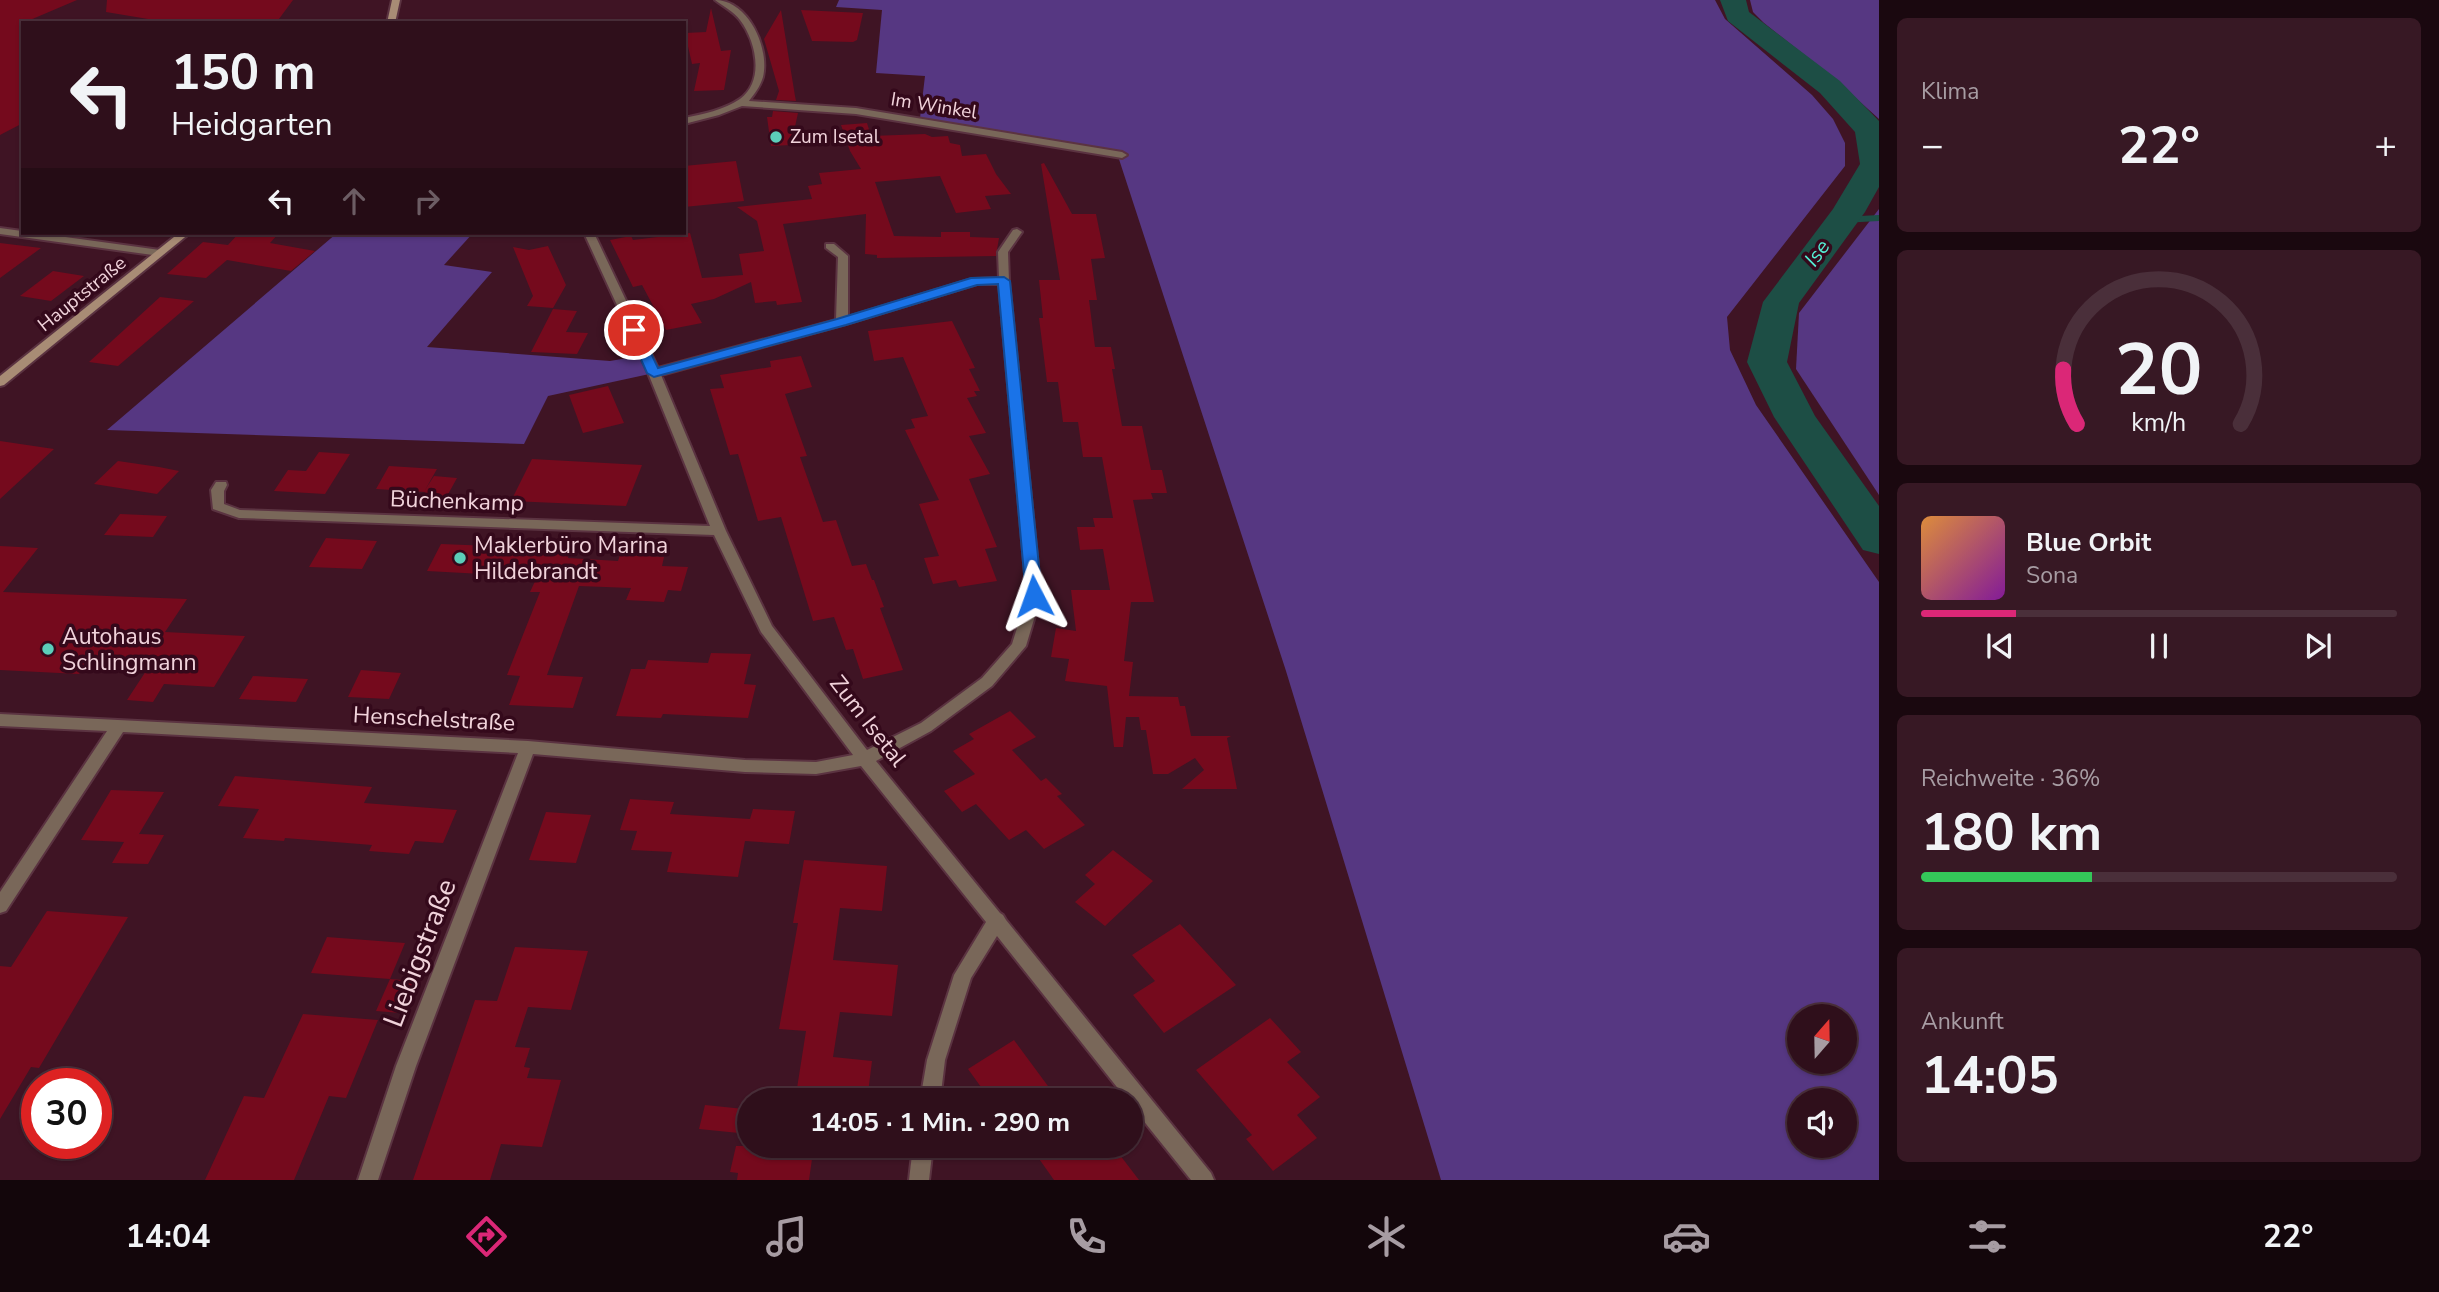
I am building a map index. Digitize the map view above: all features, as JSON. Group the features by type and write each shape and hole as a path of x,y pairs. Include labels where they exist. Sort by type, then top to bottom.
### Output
{"street":[{"path":"391,21 396,0"},
{"path":"719,0 730,4 743,16 755,37 757,83 748,97 739,103"},
{"name":"Im Winkel","path":"686,120 739,103 856,111 1122,155"},
{"path":"0,231 21,234"},
{"name":"Henschelstraße","path":"0,720 528,747 781,767 816,768 865,759 926,727 987,682 1019,646 1034,596 1004,281 1003,252 1017,232"},
{"path":"29,235 160,253"},
{"name":"Hauptstraße","path":"0,382 182,235"},
{"name":"Zum Isetal","path":"590,235 654,373 719,531 766,628 865,759 1204,1180"},
{"path":"830,246 843,256 842,322"},
{"path":"654,373 842,322 976,281 1004,281"},
{"name":"Büchenkamp","path":"221,485 217,490 218,506 239,514 719,531"},
{"path":"0,906 119,726"},
{"name":"Liebigstraße","path":"368,1180 406,1066 528,747"},
{"path":"932,1088 936,1060 962,975 997,920"},
{"path":"919,1180 922,1158"}],"shaded area":[{"path":"839,0 1715,0 1725,19 1812,95 1833,119 1845,143 1845,166 1727,317 1730,350 1756,405 1879,582 1879,1180 1441,1180 1286,671 1116,150 920,118 925,76 876,73 882,10 836,7"},
{"path":"1750,0 1879,0 1879,119 1837,81 1764,23 1753,12"},
{"path":"1879,209 1879,495 1796,369 1799,313"},
{"path":"335,235 471,235 444,265 492,272 427,347 610,361 645,355 654,373 548,396 524,444 107,430"}],"building":[{"path":"0,0 77,0 28,21 21,21 21,124 0,135"},
{"path":"107,0 293,0 277,21 160,21 106,12"},
{"path":"711,8 721,51 731,50 724,90 694,91 700,63 692,64 686,33 706,32"},
{"path":"781,10 796,101 776,100 779,91 764,39"},
{"path":"801,10 863,13 857,40 812,41"},
{"path":"773,111 798,113 791,145 771,146 767,117 772,117"},
{"path":"867,123 871,136 948,136 950,143 960,145 962,156 986,154 996,174 1011,194 985,196 991,209 956,213 940,176 875,182 894,236 941,237 941,232 970,232 970,237 999,238 996,256 877,258 877,255 865,254 866,214 783,224 802,302 777,305 776,301 755,303 751,282 714,299 691,304 702,323 666,330 642,285 633,287 610,240 631,236 633,240 690,233 702,278 743,275 739,254 764,251 757,221 737,207 812,199 808,186 822,184 819,173 861,169 850,151 841,125"},
{"path":"736,161 744,201 686,207 686,166"},
{"path":"1044,163 1072,214 1096,214 1105,258 1091,259 1097,300 1089,300 1095,347 1111,347 1122,426 1142,426 1151,470 1162,470 1167,493 1151,493 1153,499 1133,500 1154,602 1131,602 1124,661 1133,662 1129,696 1178,697 1180,706 1185,706 1191,736 1231,736 1227,738 1237,789 1182,789 1204,770 1195,758 1168,774 1153,774 1146,730 1141,730 1139,717 1126,717 1123,747 1114,747 1107,686 1065,681 1069,659 1051,657 1056,628 1076,631 1071,590 1110,590 1103,549 1080,550 1077,527 1095,527 1093,518 1113,518 1102,457 1083,457 1078,422 1063,422 1058,382 1047,382 1039,318 1043,318 1039,280 1060,280 1041,164"},
{"path":"237,235 277,235 270,243 315,251 291,271 227,260 206,278 167,274 203,242 228,245"},
{"path":"0,243 41,248 0,278"},
{"path":"548,246 566,285 553,308 527,306 533,296 513,247 529,250"},
{"path":"53,271 84,276 51,301 20,296"},
{"path":"160,297 194,301 118,366 89,362"},
{"path":"553,309 577,311 566,332 588,333 577,354 531,352"},
{"path":"952,321 975,368 969,369 980,391 974,391 977,396 967,398 986,433 969,436 990,474 969,479 997,547 985,549 997,581 959,587 956,580 933,584 924,558 939,556 919,504 939,500 905,430 915,428 911,419 928,416 903,357 874,361 868,331"},
{"path":"801,356 812,387 785,394 807,456 800,457 823,522 836,520 852,566 866,564 874,580 884,607 880,608 903,670 863,679 853,649 846,650 834,617 813,621 781,517 758,521 738,454 730,455 710,389 724,388 720,375 771,367 770,361"},
{"path":"608,386 624,423 583,433 569,395"},
{"path":"0,441 54,449 0,499"},
{"path":"319,452 350,454 325,494 274,491 288,470 306,471"},
{"path":"532,459 642,465 626,506 511,501"},
{"path":"118,461 179,471 157,494 94,484"},
{"path":"389,466 437,469 425,490 434,476 457,478 446,498 422,497 425,492 376,489"},
{"path":"120,514 167,516 153,537 104,535"},
{"path":"326,538 377,541 362,569 309,567"},
{"path":"441,544 571,549 568,558 618,561 620,555 664,557 662,566 688,567 681,591 668,590 664,602 626,600 631,588 579,586 547,675 583,677 573,708 509,705 520,676 507,675 540,592 530,592 537,577 427,571"},
{"path":"0,546 38,548 3,592 187,599 165,632 245,636 214,687 164,684 153,702 127,700 146,671 83,668 79,674 0,670"},
{"path":"711,653 751,654 744,684 756,685 748,718 663,714 661,718 616,716 631,669 645,669 648,660 708,663"},
{"path":"361,670 401,673 389,699 348,697"},
{"path":"253,676 308,679 296,702 239,699"},
{"path":"1010,711 1036,737 1012,750 1041,781 1046,778 1062,794 1057,796 1085,825 1044,849 1026,830 1009,840 976,804 962,812 944,791 975,774 953,751 974,739 969,734"},
{"path":"235,776 372,787 364,803 457,810 443,843 415,841 409,854 369,851 372,845 285,838 284,841 243,838 259,809 218,806"},
{"path":"111,790 164,792 139,834 164,835 148,864 112,863 124,842 81,840"},
{"path":"630,799 674,802 670,814 750,819 753,809 795,811 789,844 745,841 738,877 667,872 672,852 631,850 637,831 620,830"},
{"path":"546,812 591,815 576,863 529,860"},
{"path":"1113,850 1153,881 1105,926 1075,902 1095,884 1085,875"},
{"path":"804,860 887,866 882,911 840,908 833,960 898,965 892,1016 840,1012 833,1057 872,1061 869,1088 797,1088 806,1031 779,1029 798,923 793,923"},
{"path":"47,911 128,917 39,1068 21,1068 21,1084 0,1119 0,966 11,967"},
{"path":"1180,924 1236,985 1164,1033 1133,995 1155,981 1132,955"},
{"path":"327,937 405,943 390,979 311,973"},
{"path":"515,947 588,951 571,1010 528,1007 515,1047 530,1048 524,1067 530,1068 527,1078 561,1080 542,1147 501,1144 490,1180 413,1180 475,1000 497,1001"},
{"path":"390,979 414,981 401,1013 376,1011"},
{"path":"303,1014 378,1020 346,1098 329,1096 294,1180 205,1180 244,1096 264,1098"},
{"path":"1270,1018 1301,1052 1287,1062 1320,1097 1297,1115 1317,1138 1273,1171 1246,1139 1252,1135 1196,1070"},
{"path":"1014,1040 1049,1088 982,1088 968,1069"},
{"path":"705,1105 737,1108 737,1133 699,1129"},
{"path":"736,1146 737,1158 812,1158 809,1180 737,1180 738,1173 730,1172"},
{"path":"1038,1158 1122,1158 1139,1180 1054,1180"}],"waterway":[{"name":"Ise","path":"1733,0 1737,15 1830,87 1870,130 1876,164 1848,212 1781,302 1767,362 1795,417 1879,539"},
{"path":"1842,220 1879,218"}],"place":[{"name":"Zum Isetal","path":"776,137"},
{"name":"Maklerbüro Marina Hildebrandt","path":"460,558"},
{"name":"Autohaus Schlingmann","path":"48,649"}],"route":[{"path":"634,330 654,373 842,322 976,281 1004,281 1030,531 1034,596"}]}
